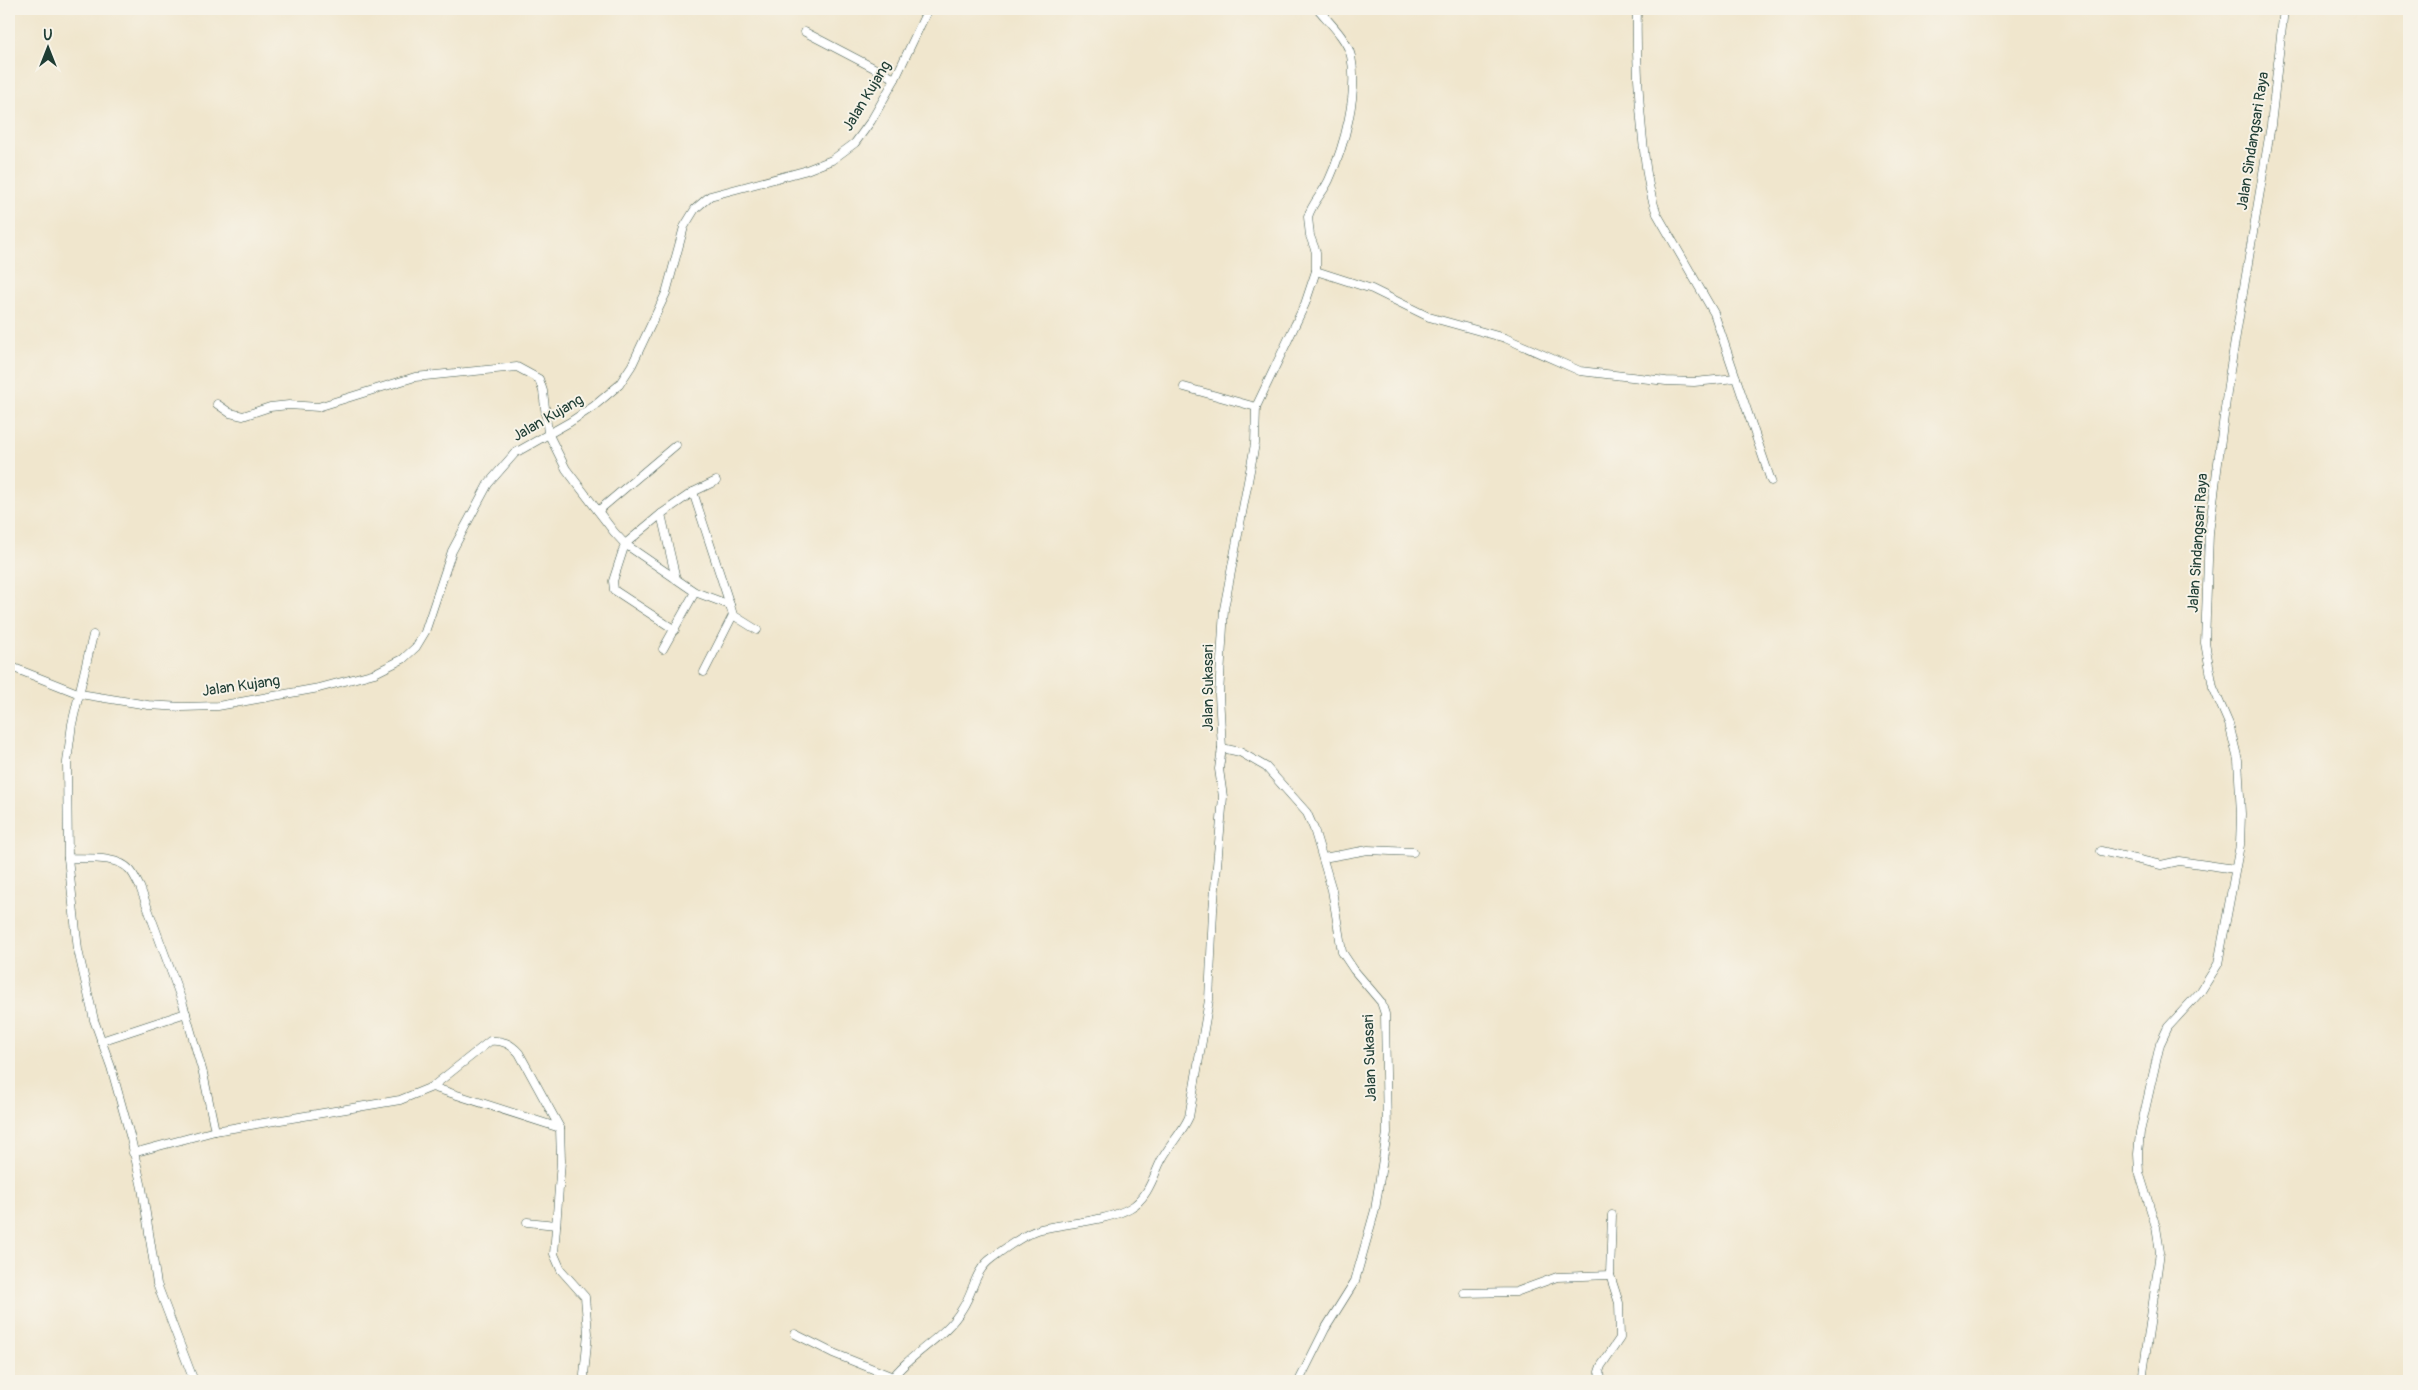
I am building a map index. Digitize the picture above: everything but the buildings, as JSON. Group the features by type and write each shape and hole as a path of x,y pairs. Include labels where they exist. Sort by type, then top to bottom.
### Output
{"street":[{"name":"Jalan Kujang","path":"9,666 80,694 148,705 218,706 350,680 375,673 403,659 416,648 424,632 452,551 488,484 515,453 594,406 619,385 632,365 666,293 684,226 695,209 710,196 804,171 832,160 855,143 895,80 928,9"},
{"name":"Jalan Sukasari","path":"1299,1381 1325,1329 1355,1281 1375,1210 1387,1133 1384,1014 1381,1002 1354,970 1342,952 1332,890 1314,829 1307,813 1283,784 1254,758 1240,752 1222,748 1219,695 1224,608 1253,452 1256,407 1305,304 1316,271 1316,252 1310,236 1308,217 1334,168 1352,108 1351,56 1345,43 1318,9"},
{"path":"1636,9 1636,70 1646,174 1651,196 1657,214 1710,304 1771,480"},
{"name":"Jalan Sindangsari Raya","path":"2142,1381 2160,1252 2156,1227 2140,1172 2138,1154 2140,1132 2160,1044 2168,1028 2201,991 2218,964 2240,844 2241,814 2238,760 2229,724 2213,687 2205,643 2209,533 2229,377 2272,125 2284,9"},
{"path":"805,32 895,80"},
{"path":"1316,271 1372,289 1429,317 1504,338 1580,371 1666,382 1694,382 1736,378"},
{"path":"217,404 230,413 243,416 270,407 289,405 318,407 415,377 517,367 539,379 543,391 548,433 566,469 625,544 695,592 730,605"},
{"path":"1184,387 1256,407"},
{"path":"598,510 676,445"},
{"path":"675,630 614,590 613,581 625,544 661,514 693,492 716,481"},
{"path":"693,492 733,615 757,630"},
{"path":"661,514 676,579"},
{"path":"663,649 695,592"},
{"path":"704,672 733,615"},
{"path":"93,635 87,652 80,694 72,724 67,762 68,858 78,950 100,1041 113,1074 142,1188 157,1284 194,1381"},
{"path":"795,1334 892,1379 913,1356 963,1309 981,1268 991,1258 1040,1229 1066,1226 1130,1208 1144,1196 1155,1178 1159,1164 1184,1130 1189,1117 1209,1000 1212,911 1223,797 1219,769 1222,748"},
{"path":"1323,858 1368,850 1413,852"},
{"path":"2101,851 2161,865 2178,861 2235,869"},
{"path":"68,858 114,861 130,869 140,888 186,1013 203,1072 215,1131"},
{"path":"100,1041 186,1013"},
{"path":"133,1153 215,1131 400,1100 432,1087 490,1041 499,1040 514,1047 560,1128 561,1161 554,1254 561,1270 585,1297 588,1333 584,1374 586,1381"},
{"path":"432,1087 560,1128"},
{"path":"1603,1381 1599,1372 1601,1366 1620,1338 1619,1303 1610,1275 1612,1215"},
{"path":"527,1222 556,1225"},
{"path":"1464,1293 1516,1292 1558,1277 1610,1275"}]}
